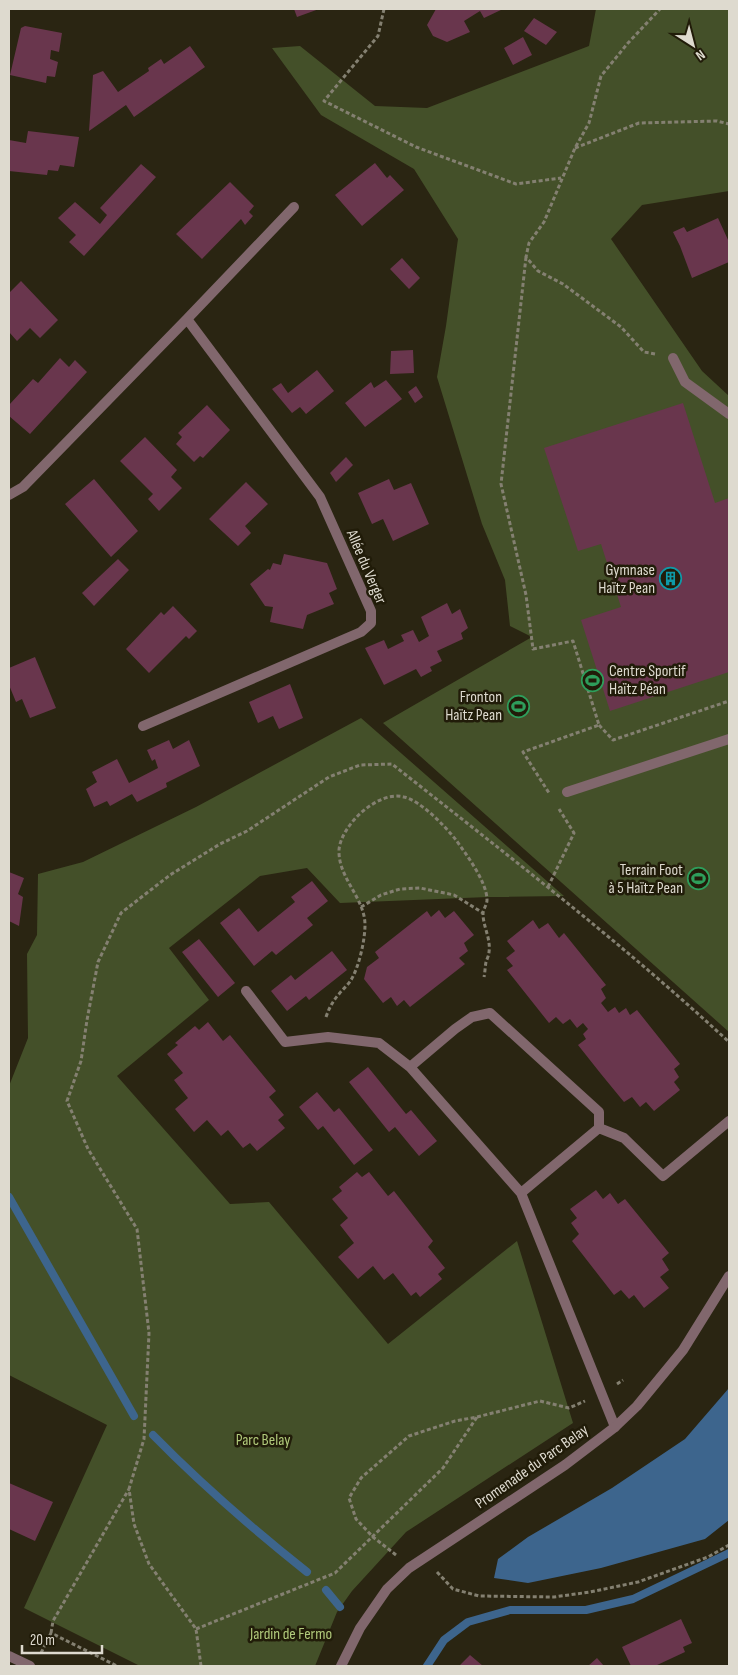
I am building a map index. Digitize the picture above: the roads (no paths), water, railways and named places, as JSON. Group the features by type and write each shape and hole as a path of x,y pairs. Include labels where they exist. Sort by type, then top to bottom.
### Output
{"street":[{"path":"9,496 23,487 294,207"},
{"name":"Allée du Verger","path":"143,726 361,632 371,623 371,611 320,497 186,319"},
{"path":"672,358 685,382 729,414"},
{"path":"567,792 729,739"},
{"path":"246,991 285,1042 328,1037 379,1043 410,1067 521,1193 615,1427"},
{"path":"410,1067 455,1028 472,1017 490,1012 599,1112 599,1128"},
{"path":"599,1128 624,1138 663,1176 729,1121"},
{"path":"521,1193 599,1128"},
{"name":"Promenade du Parc Belay","path":"341,1666 360,1628 387,1589 409,1568 564,1465 615,1427 637,1406 684,1350 729,1276"},
{"path":"9,1656 30,1666"}],"water":[{"path":"729,1388 729,1520 705,1539 601,1568 528,1583 494,1578 498,1559 528,1537 612,1488 685,1439"}],"waterway":[{"path":"9,1197 134,1416"},
{"path":"153,1435 228,1506 307,1572"},
{"path":"427,1666 444,1640 468,1622 510,1610 586,1610 633,1599 729,1553"},
{"path":"326,1590 340,1607"}],"place":[{"name":"Gymnase Haïtz Pean","path":"671,579"},
{"name":"Centre Sportif Haïtz Péan","path":"593,680"},
{"name":"Fronton Haïtz Pean","path":"518,706"},
{"name":"Terrain Foot à 5 Haïtz Pean","path":"699,879"}],"park label":[{"name":"Parc Belay","path":"263,1440"},
{"name":"Jardin de Fermo","path":"291,1634"}]}
